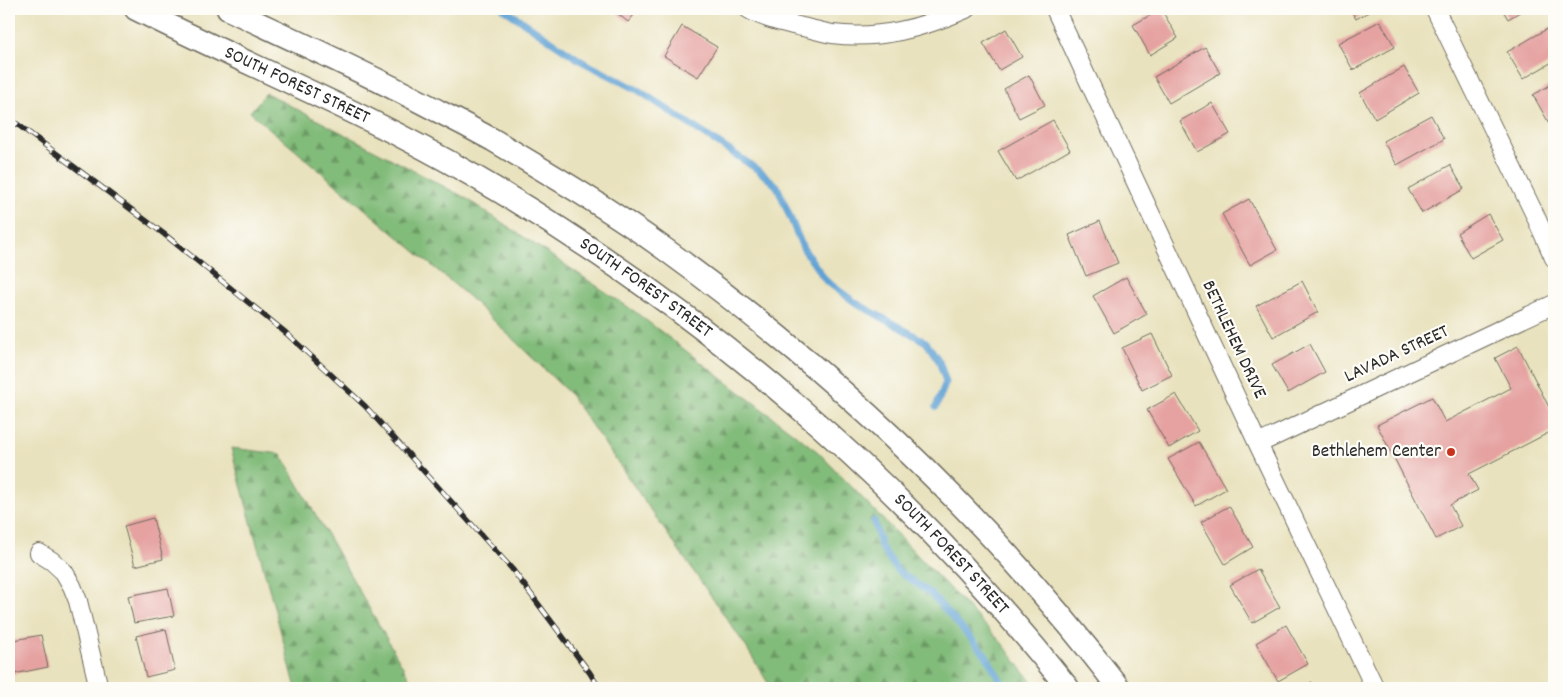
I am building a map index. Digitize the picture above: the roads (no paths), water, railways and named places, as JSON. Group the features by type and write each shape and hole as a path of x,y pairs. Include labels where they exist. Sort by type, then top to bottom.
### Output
{"street":[{"name":"SOUTH FOREST STREET","path":"136,9 370,121 470,174 557,226 642,283 723,344 801,408 872,473 940,540 1004,611 1068,688"},
{"path":"228,9 388,85 490,138 579,192 657,244 748,312 842,391 900,444 969,512 1035,585 1119,688"},
{"path":"748,9 775,21 832,34 867,35 902,31 936,22 966,9"},
{"name":"BETHLEHEM DRIVE","path":"1055,9 1258,444 1375,688"},
{"path":"1435,9 1554,258"},
{"name":"LAVADA STREET","path":"1258,444 1554,304"},
{"path":"39,553 64,572 72,586 78,601 99,688"}],"waterway":[{"path":"504,9 581,61 638,90 757,169 777,186 803,248 826,281 856,303 926,342 939,361 946,382 936,407"},
{"path":"874,521 881,547 897,570 931,594 985,654 1005,688"}],"railway":[{"path":"9,118 164,234 286,333 365,406 512,569 590,673 599,688"}],"place":[{"name":"Bethlehem Center","path":"1451,452"}]}
